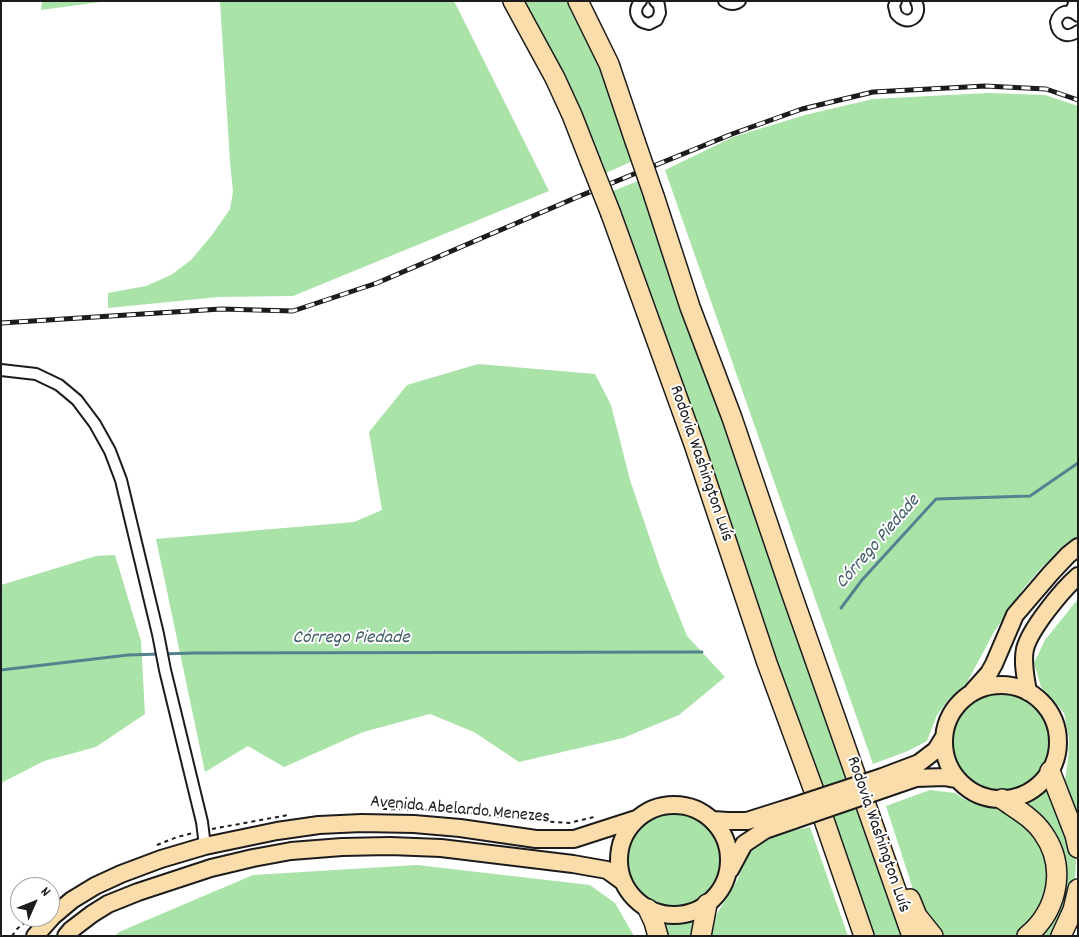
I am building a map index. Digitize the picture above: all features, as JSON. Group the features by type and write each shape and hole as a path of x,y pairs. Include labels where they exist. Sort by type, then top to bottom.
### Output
{"highway":[{"name":"Rodovia Washington Luís","path":"513,1 572,115 611,214 694,444 767,663 864,936"},
{"name":"Rodovia Washington Luís","path":"578,1 609,64 690,307 732,418 912,936"},
{"path":"854,771 917,916 932,936"},
{"path":"1050,771 1075,835 1078,848"},
{"path":"813,788 854,936"},
{"path":"1002,799 1027,816 1043,832 1053,852 1055,861 1056,884 1054,898 1039,924 1027,936"},
{"path":"1061,936 1072,910 1078,889"},
{"path":"701,936 707,904"},
{"path":"648,908 658,936"}],"main road":[{"path":"955,779 945,755 944,737 948,720 957,704 971,693 989,673 1015,615 1051,573 1078,547"},
{"path":"1028,692 1024,668 1025,650 1034,630 1056,599 1078,576"},
{"path":"883,783 916,778 944,777 955,779 982,796 1002,799 1021,796 1038,786 1050,771 1057,754 1058,736 1053,718 1043,703 1028,692 1010,685 990,686 971,693"},
{"path":"713,820 746,821 791,814 883,783 919,764 936,750 944,737"},
{"path":"727,876 729,858 726,840 713,820 699,810 683,805 666,804 650,809 636,819 627,829 621,841 618,854 619,868 622,881 629,892 637,901 648,908 664,914 681,915 692,912 713,899 722,889 744,844 791,814"},
{"name":"Avenida Abelardo Menezes","path":"35,936 53,916 66,906 95,886 121,874 161,858 205,846 277,831 320,825 362,823 414,824 460,828 536,839 574,839 636,819"},
{"path":"66,936 92,914 108,904 138,892 211,868 291,851 390,846 441,848 607,870 622,881"}],"street":[{"path":"636,3 638,18 640,21 649,24 657,20 660,13 655,1"},
{"path":"724,1 732,4 740,1"},
{"path":"896,1 894,6 896,14 906,21 911,20 917,15 919,11 918,2"},
{"path":"1075,10 1059,14 1056,26 1064,35 1073,35 1078,31"},
{"path":"1,370 36,374 59,385 77,400 96,424 110,451 120,480 158,634 202,822 205,846"}],"green space":[{"path":"42,1 108,1 41,10"},
{"path":"220,1 454,1 549,191 293,296 219,297 108,308 108,293 146,286 171,275 191,260 230,209 233,192"},
{"path":"521,1 571,1 605,70 635,160 606,173"},
{"path":"988,93 1045,95 1078,106 1078,537 1043,566 1023,589 994,632 965,686 949,699 937,715 927,741 908,751 873,764 665,170 733,137 805,115 873,99"},
{"path":"638,181 906,936 872,936 614,202 617,200 613,191"},
{"path":"478,364 595,374 611,405 630,480 661,571 687,636 725,677 679,715 623,738 519,762 474,732 430,714 363,732 284,767 248,746 205,772 156,539 354,522 382,510 369,432 407,385"},
{"path":"115,555 141,641 145,714 96,747 44,761 1,783 1,585 96,556"},
{"path":"1078,599 1078,814 1065,780 1069,739 1064,713 1041,687 1034,663 1045,640"},
{"path":"1001,690 1021,694 1030,699 1044,713 1049,722 1053,742 1049,762 1044,771 1030,785 1021,790 1001,794 981,790 972,785 958,771 953,762 949,742 953,722 958,713 972,699 981,694"},
{"path":"1051,781 1072,835 1076,858 1075,885 1057,936 1033,936 1059,884 1023,803 1041,793"},
{"path":"930,790 955,793 964,799 1000,809 1023,820 1047,853 1052,883 1030,927 1017,936 940,936 921,914 886,806"},
{"path":"664,810 684,810 693,813 710,824 721,841 724,850 724,870 721,879 710,896 693,907 684,910 664,910 646,902 632,888 624,870 624,850 632,832 646,818"},
{"path":"810,827 848,936 709,936 715,917 737,881 746,856 768,836"},
{"path":"417,865 590,885 615,903 634,936 115,936 119,932 253,875"},
{"path":"700,911 697,936 660,936 657,915 679,917"}],"waterway":[{"name":"Córrego Piedade","path":"841,608 862,580 936,499 1030,496 1078,463"},
{"name":"Córrego Piedade","path":"1,670 128,655 194,653 702,652"}],"railway":[{"path":"1,323 221,309 293,311 377,283 575,198 732,134 802,109 873,92 985,86 1046,89 1078,100"}]}
